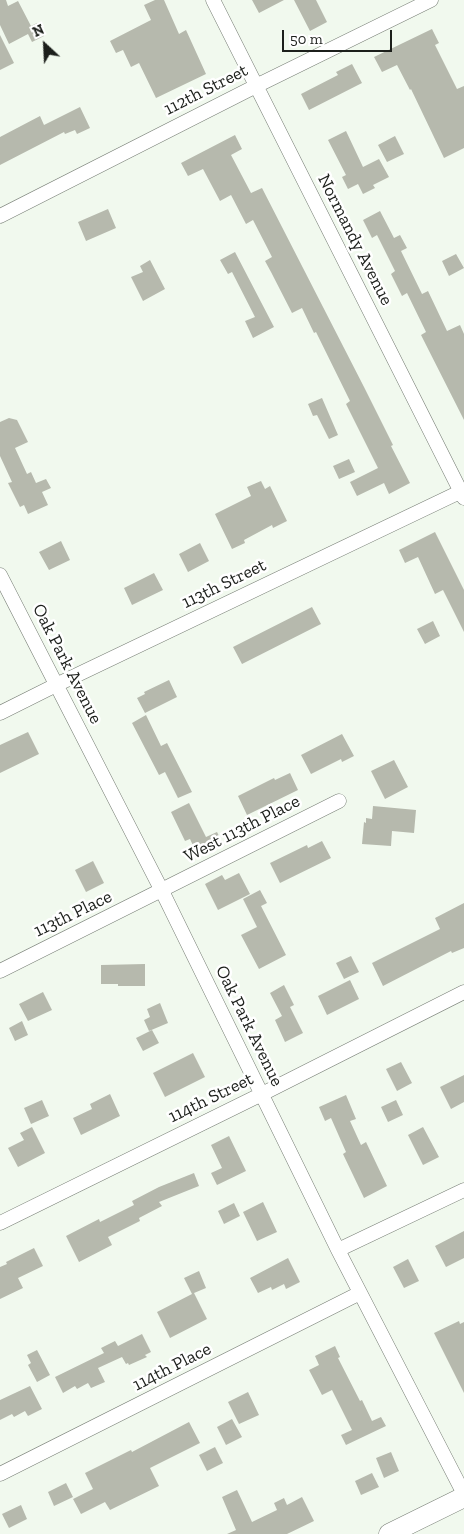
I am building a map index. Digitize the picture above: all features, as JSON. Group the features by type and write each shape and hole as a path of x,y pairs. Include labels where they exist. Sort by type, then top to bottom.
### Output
{"street":[{"name":"Normandy Avenue","path":"212,0 463,493"},
{"name":"112th Street","path":"0,216 256,86 431,0"},
{"name":"113th Street","path":"0,714 56,685 463,493"},
{"name":"Oak Park Avenue","path":"0,575 162,890 338,1250 464,1495"},
{"name":"West 113th Place","path":"162,890 339,801"},
{"name":"113th Place","path":"0,970 162,890"},
{"name":"114th Street","path":"0,1223 464,992"},
{"path":"338,1250 464,1190"},
{"name":"114th Place","path":"0,1474 360,1293"},
{"path":"389,1534 464,1495"}],"building":[{"path":"0,0 6,0 8,6 18,1 31,26 37,23 44,36 32,42 28,34 9,44 0,25"},
{"path":"155,0 164,0 179,34 186,30 206,74 156,98 139,63 131,67 123,50 116,53 110,41 151,20 144,5"},
{"path":"252,0 284,0 259,13"},
{"path":"294,0 316,0 327,22 310,31"},
{"path":"432,29 439,43 435,45 457,89 464,86 464,148 444,158 411,89 397,65 382,72 374,57"},
{"path":"0,35 14,63 0,70"},
{"path":"352,64 362,83 309,110 301,94 338,75 336,72"},
{"path":"80,107 90,128 77,134 75,130 65,134 64,132 0,165 0,137 40,116 44,125"},
{"path":"346,131 363,167 379,159 389,177 373,185 375,188 363,194 358,184 348,189 342,177 346,175 328,140"},
{"path":"235,135 242,149 231,155 251,193 262,188 364,387 410,483 389,494 384,483 357,496 350,482 378,468 346,404 350,401 316,332 314,333 302,308 292,313 265,261 272,257 253,220 246,224 231,195 220,201 203,169 188,176 181,163"},
{"path":"395,136 404,154 387,162 378,145"},
{"path":"108,209 116,228 86,241 78,222"},
{"path":"380,211 394,238 400,235 407,248 401,251 422,294 428,291 447,331 460,325 464,334 464,420 421,335 426,332 407,293 402,296 391,274 395,271 377,235 372,238 363,220"},
{"path":"235,252 274,327 253,338 245,321 255,317 232,272 228,274 220,260"},
{"path":"456,254 464,268 449,276 442,261"},
{"path":"150,260 165,289 143,301 131,277 143,272 140,266"},
{"path":"322,398 338,435 329,439 317,415 313,416 308,404"},
{"path":"9,418 17,420 28,442 15,448 27,474 31,472 36,483 46,479 51,488 42,492 48,505 28,514 24,505 20,507 8,483 12,482 0,456 0,422"},
{"path":"349,459 355,472 339,479 333,466"},
{"path":"261,481 265,489 270,486 287,521 273,528 272,525 244,540 245,543 232,549 215,514 251,496 247,487"},
{"path":"435,532 464,590 464,632 443,590 435,594 418,557 405,563 399,550"},
{"path":"61,541 70,560 49,570 39,552"},
{"path":"200,543 209,561 188,572 179,554"},
{"path":"154,573 163,590 132,605 124,588"},
{"path":"312,607 321,624 242,664 233,647"},
{"path":"433,621 440,636 425,644 417,629"},
{"path":"169,680 177,697 145,713 137,698 145,694 144,692"},
{"path":"146,715 161,746 167,743 192,792 178,798 165,772 159,775 132,723"},
{"path":"28,732 39,754 0,773 0,745"},
{"path":"342,734 354,756 342,762 341,759 311,774 301,755"},
{"path":"394,760 408,787 385,799 371,771"},
{"path":"290,773 298,790 247,815 238,796 274,778 275,780"},
{"path":"189,803 206,837 217,832 222,842 197,854 190,839 185,841 171,812"},
{"path":"373,806 416,810 414,833 392,831 391,846 362,844 364,822 366,823 366,818 372,819"},
{"path":"322,841 331,858 280,883 270,863 307,845 308,848"},
{"path":"93,861 104,883 86,892 75,870"},
{"path":"239,873 250,894 218,910 205,884 222,875 225,880"},
{"path":"260,890 267,903 261,906 286,955 259,969 241,935 257,927 243,899"},
{"path":"464,903 464,948 452,953 451,951 383,986 372,963 440,929 435,918"},
{"path":"351,956 359,972 344,979 336,963"},
{"path":"145,964 145,986 101,984 101,965"},
{"path":"350,980 359,999 327,1015 318,996"},
{"path":"284,985 294,1005 290,1007 303,1033 285,1042 275,1020 282,1016 270,993"},
{"path":"43,992 52,1010 28,1021 19,1004"},
{"path":"160,1003 168,1023 149,1031 144,1020 150,1017 147,1009"},
{"path":"22,1021 28,1035 15,1041 9,1028"},
{"path":"152,1030 159,1043 143,1051 136,1038"},
{"path":"193,1053 205,1077 165,1097 153,1073"},
{"path":"401,1062 412,1083 397,1091 386,1069"},
{"path":"464,1075 464,1102 451,1109 440,1087"},
{"path":"110,1094 120,1116 81,1135 73,1118 92,1109 90,1104"},
{"path":"346,1095 356,1119 350,1121 361,1145 366,1142 387,1186 364,1198 343,1154 346,1152 331,1118 325,1121 319,1107"},
{"path":"42,1100 49,1116 31,1124 24,1108"},
{"path":"396,1100 403,1115 388,1122 381,1107"},
{"path":"32,1127 45,1153 18,1167 8,1148 24,1140 20,1133"},
{"path":"423,1127 439,1157 423,1165 408,1135"},
{"path":"229,1136 246,1171 217,1185 211,1173 222,1168 211,1145"},
{"path":"194,1173 199,1186 159,1202 162,1206 139,1218 140,1221 108,1237 112,1245 79,1262 66,1236 99,1219 100,1222 134,1205 132,1201 159,1187"},
{"path":"263,1202 277,1232 257,1241 243,1212"},
{"path":"234,1203 240,1216 224,1224 218,1211"},
{"path":"464,1231 464,1258 446,1267 435,1246"},
{"path":"34,1248 43,1266 18,1278 23,1288 0,1299 0,1267"},
{"path":"288,1258 300,1282 286,1289 284,1284 272,1290 271,1287 258,1293 250,1278"},
{"path":"408,1259 419,1281 404,1288 393,1267"},
{"path":"199,1271 206,1288 194,1293 207,1319 170,1338 157,1312 192,1294 184,1278"},
{"path":"459,1321 460,1324 464,1322 464,1393 434,1333"},
{"path":"142,1334 151,1352 145,1355 147,1357 129,1365 128,1363 126,1364 122,1357 98,1368 105,1382 91,1388 88,1383 77,1389 75,1386 63,1393 55,1377 104,1353 101,1348 115,1341 118,1346"},
{"path":"335,1346 340,1357 338,1358 372,1421 381,1417 386,1426 346,1445 341,1435 352,1430 332,1390 322,1395 309,1370 319,1365 315,1356"},
{"path":"37,1350 50,1375 37,1382 28,1365 31,1363 27,1355"},
{"path":"30,1386 42,1409 28,1416 25,1411 14,1417 12,1414 0,1420 0,1400"},
{"path":"248,1392 259,1415 239,1424 228,1402"},
{"path":"232,1419 242,1437 226,1445 217,1427"},
{"path":"189,1422 200,1443 150,1468 159,1486 110,1510 105,1502 81,1514 73,1499 93,1489 85,1473 131,1450 132,1452"},
{"path":"215,1447 223,1463 207,1471 199,1455"},
{"path":"391,1452 399,1471 384,1478 376,1458"},
{"path":"372,1473 379,1487 361,1495 355,1481"},
{"path":"66,1483 73,1497 54,1506 48,1492"},
{"path":"237,1490 252,1522 277,1510 274,1503 284,1498 287,1505 302,1497 314,1521 287,1534 227,1534 236,1530 222,1497"},
{"path":"21,1505 27,1519 9,1528 2,1514"}]}
